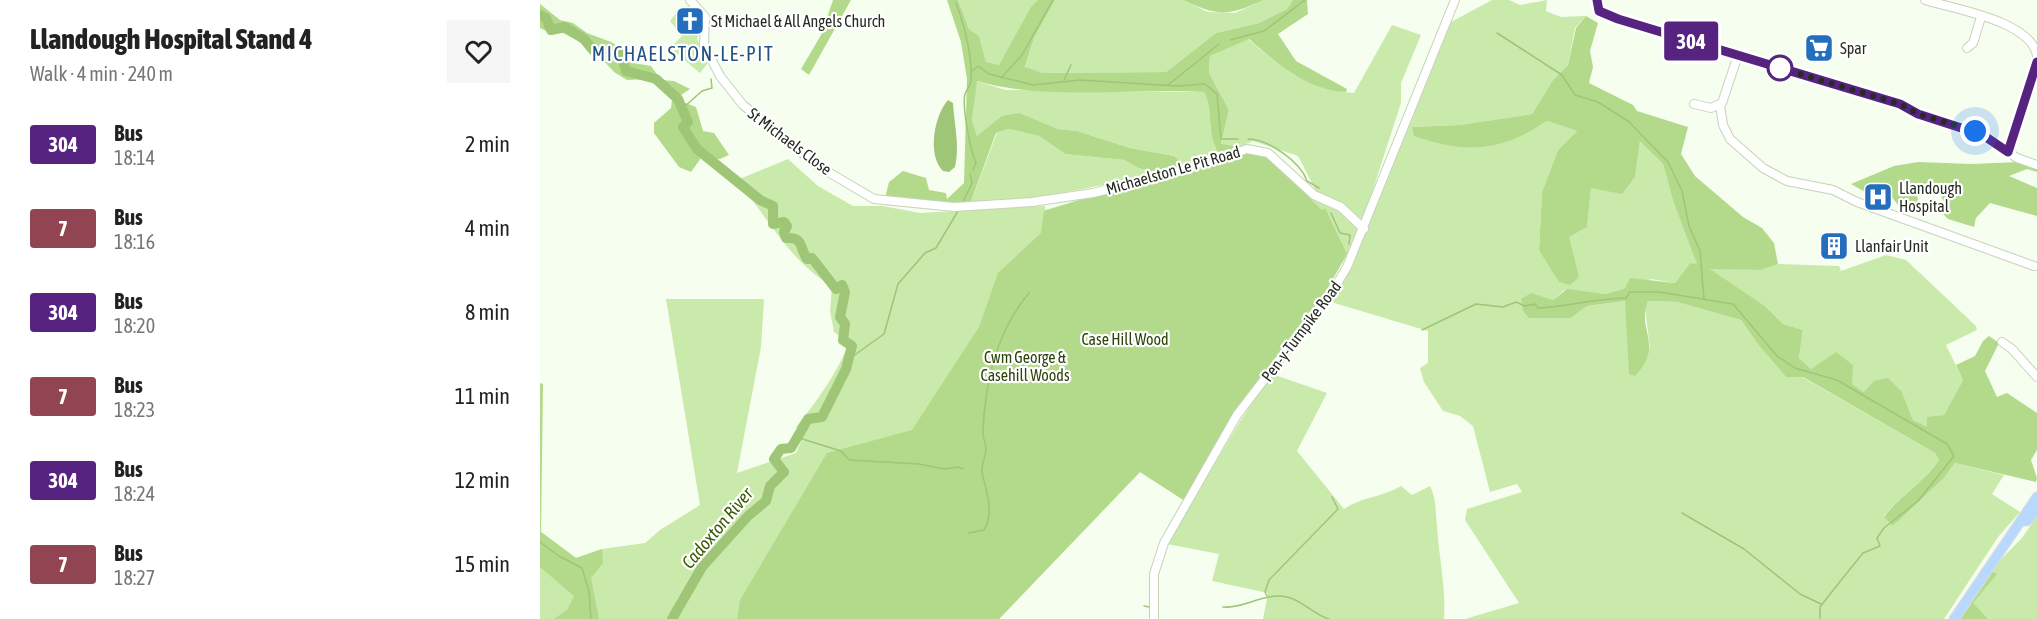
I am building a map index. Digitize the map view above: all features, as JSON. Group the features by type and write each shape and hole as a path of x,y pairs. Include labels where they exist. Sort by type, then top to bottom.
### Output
{"main road":[{"path":"1954,619 2037,497"},
{"path":"2022,521 2027,521 2037,508"}],"street":[{"name":"St Michaels Close","path":"690,0 705,17 704,45 729,90 743,105 818,166 874,200 954,207"},
{"name":"Pen-y-Turnpike Road","path":"1154,619 1154,574 1164,543 1237,416 1335,287 1364,229 1455,0"},
{"path":"1597,0 1599,11 1618,19 1900,104 1918,114 1983,135 2008,152 2037,165"},
{"path":"1925,0 2021,32 2031,41 2037,56"},
{"path":"1967,48 1973,44 1981,17"},
{"path":"1738,55 1720,105 1723,125 1730,139 1774,175 1796,184 1833,190 1857,202 2034,266"},
{"path":"2008,152 2037,62"},
{"path":"1694,104 1711,108 1720,105"},
{"name":"Michaelston Le Pit Road","path":"954,207 1032,202 1093,193 1174,173 1247,149 1268,153 1314,195 1341,207 1364,229"},
{"path":"2002,342 2012,349 2037,377"}],"green space":[{"path":"833,0 851,0 809,75 801,69 821,35"},
{"path":"947,0 958,0 969,29 979,36 986,62 999,65 1031,7 1038,0 1055,0 1034,38 1025,67 1043,73 1166,72 1216,33 1259,23 1287,9 1293,0 1307,0 1308,14 1278,34 1296,61 1347,89 1346,92 1332,90 1306,81 1270,58 1249,39 1210,56 1209,73 1229,110 1221,144 1240,147 1218,152 1212,137 1209,107 1204,92 1033,91 977,81 972,120 977,136 1002,116 1020,113 1058,129 1077,131 1130,148 1174,156 1183,164 1163,174 1138,168 1124,160 1065,154 1039,136 1009,129 996,133 970,204 949,206 885,198 889,182 903,171 926,178 929,190 946,193 947,199 964,183 967,79 961,42"},
{"path":"958,0 1038,0 999,65 986,63 979,36 969,29"},
{"path":"1055,0 1183,0 1208,12 1235,13 1264,0 1293,0 1287,9 1259,23 1216,33 1166,72 1043,73 1025,68 1034,38"},
{"path":"1183,0 1264,0 1232,12 1215,12"},
{"path":"1492,0 1509,0 1520,5 1547,0 1546,11 1561,17 1586,16 1575,28 1568,65 1553,80 1532,114 1460,125 1412,127 1535,129 1547,121 1577,131 1558,150 1542,192 1539,250 1587,227 1591,187 1635,177 1640,140 1663,164 1673,201 1698,265 1690,263 1675,283 1651,279 1606,294 1564,290 1553,300 1571,318 1587,306 1626,301 1629,328 1650,348 1645,308 1648,301 1677,302 1741,320 1760,347 1786,377 1802,377 1935,453 1939,460 1933,468 1884,516 1893,526 1943,479 1955,463 2004,475 1992,494 2020,512 1998,537 1944,619 1465,619 1519,603 1465,520 1467,509 1522,492 1517,484 1490,492 1473,426 1460,416 1443,411 1424,382 1420,368 1428,363 1428,331 1331,302 1352,263 1451,22"},
{"path":"540,4 560,20 573,23 587,33 622,49 628,62 651,66 661,80 674,81 690,89 681,95 683,102 696,107 703,131 714,133 729,155 720,159 701,158 691,172 679,167 654,133 654,123 671,108 672,100 649,79 627,80 614,72 603,60 601,51 594,45 584,44 561,32 553,34 540,28"},
{"path":"692,5 700,21 697,39 708,63 700,73 670,48 682,36 670,21 680,8"},
{"path":"1586,16 1598,23 1590,51 1593,67 1589,83 1633,105 1637,111 1688,127 1681,154 1695,176 1743,217 1762,228 1774,243 1778,264 1761,270 1710,269 1765,306 1783,324 1803,330 1799,358 1811,369 1836,352 1853,365 1852,384 1864,392 1874,381 1888,378 1902,392 1913,420 1927,427 1927,417 1944,415 1963,380 1956,365 1975,356 1983,341 1989,336 1999,343 1985,371 1997,397 2007,393 2037,413 2037,450 2031,460 2037,478 2036,482 1955,463 1943,479 1893,526 1884,517 1933,468 1939,460 1935,453 1803,377 1786,377 1760,347 1741,320 1677,302 1648,301 1645,321 1648,355 1644,365 1635,376 1629,374 1625,301 1587,306 1571,318 1529,318 1523,311 1521,299 1531,293 1553,300 1567,289 1606,294 1625,288 1630,278 1675,283 1690,263 1697,264 1673,201 1663,164 1640,141 1635,177 1622,194 1591,188 1587,227 1569,237 1579,277 1570,285 1559,282 1539,250 1542,192 1558,150 1577,131 1547,121 1514,139 1483,147 1450,146 1414,136 1412,127 1460,125 1532,114 1553,80 1568,65 1576,28"},
{"path":"1392,25 1421,35 1401,83 1401,103 1363,220 1316,191 1298,156 1253,141 1240,147 1221,145 1229,110 1209,73 1210,56 1248,39 1296,76 1322,87 1354,93"},
{"path":"976,81 1006,90 1204,92 1209,107 1212,137 1218,152 1183,164 1174,156 1130,148 1077,131 1058,129 1020,113 977,136 972,120"},
{"path":"1009,129 1039,136 1065,154 1124,160 1138,168 1163,174 1028,199 970,204 997,133"},
{"name":"Case Hill Wood","path":"1245,151 1305,185 1358,229 1356,239 1323,296 1284,346 1249,399 1227,424 1185,501 1140,472 999,619 540,619 540,477 541,532 576,558 602,549 645,543 660,530 700,505 666,299 764,299 761,347 737,473 796,453 805,432 796,427 826,387 844,355 849,343 834,332 830,311 832,286 817,276 791,252 737,180 788,159 818,186 853,206 883,206 920,213 1045,206 1045,210"},
{"name":"Case Hill Wood","path":"1248,152 1265,155 1322,210 1325,208 1347,254 1323,296 1284,346 1249,399 1227,424 1185,501 1140,472 999,619 737,619 740,600 827,453 912,430 979,327 998,273 1041,233 1044,211 1096,195 1185,175"},
{"path":"1918,162 1972,164 2019,162 2037,167 2037,172 2027,169 2009,176 2037,188 2037,216 1990,203 1976,218 1974,227 1948,219 1940,211 1944,203 1940,193 1933,194 1929,189 1915,190 1918,199 1916,204 1910,207 1911,210 1898,205 1891,196 1872,196 1851,184 1894,166"},
{"path":"1886,255 1906,260 1976,326 1977,330 1946,345 1963,380 1944,415 1938,416 1927,428 1913,420 1902,392 1864,392 1852,384 1811,369 1799,358 1803,330 1783,324 1765,306 1708,268 1761,270 1778,264 1839,266 1841,271"},
{"path":"1272,374 1327,393 1297,451 1344,509 1401,486 1412,495 1430,486 1434,496 1443,584 1444,619 1263,619 1268,593 1212,581 1219,554 1167,544 1242,418"},
{"path":"540,383 543,384 541,532 576,558 602,549 603,563 591,578 599,619 554,619 567,610 574,596 540,567"},
{"path":"2037,516 2037,619 1988,619 1972,603 1996,574 1990,570 2022,538"},
{"path":"1990,570 1997,574 1973,603 1988,619 1958,619"}],"shaded area":[{"path":"948,100 953,103 957,143 955,167 949,172 943,171 938,164 934,146 936,125"}],"waterway":[{"path":"1001,78 1022,55 1053,0"},
{"path":"1230,40 1264,31 1305,0"},
{"path":"956,3 969,52 971,81 964,100 967,128 976,162 973,170"},
{"name":"Cadoxton River","path":"540,15 546,18 551,30 565,27 584,39 593,50 621,54 626,71 656,79 678,99 688,122 683,127 697,149 760,200 773,206 773,224 784,222 787,226 784,232 786,238 796,239 807,259 812,258 836,289 842,285 845,292 840,317 845,324 843,340 852,346 846,369 822,417 808,419 791,448 781,449 774,459 784,472 770,486 766,501 748,516 702,567 672,619"},
{"path":"1497,33 1562,75 1575,95 1598,102 1628,121 1668,162 1682,191 1689,226 1700,251 1704,299"},
{"path":"1168,85 1219,44"},
{"path":"1064,80 1071,65"},
{"path":"971,72 978,66 989,74 1033,85 1080,80 1177,86 1205,84 1217,94 1221,139 1238,139"},
{"path":"684,107 702,91 712,88 711,79"},
{"path":"1248,139 1265,143 1283,153 1298,166 1307,181 1319,188"},
{"path":"962,204 972,183 970,174"},
{"path":"849,359 884,334 898,284 925,253 936,248 958,211"},
{"path":"1331,213 1340,233 1350,235 1349,244"},
{"path":"1422,330 1476,304 1503,307 1516,302 1525,306 1535,304 1538,308 1626,298 1630,292 1659,292 1733,304 1777,356 1795,368 1837,380 1947,444 1954,456 1918,501 1884,528 1877,538 1880,546 1863,553 1820,607 1820,619"},
{"path":"969,533 984,530 989,516 989,501 982,469 986,449 983,433 984,413 990,376 1001,340 1029,293"},
{"path":"796,437 841,451 849,460 963,469"},
{"path":"1267,596 1265,592 1269,580 1338,509 1332,497"},
{"path":"1682,513 1744,549 1800,594 1821,604"},
{"path":"540,542 559,556 582,568 589,592 591,619"},
{"path":"1223,607 1239,606 1262,598 1287,597 1329,619"},
{"path":"1144,606 1149,607"}],"bus line":[{"name":"304","path":"1597,0 1599,11 1618,19 1900,104 1915,113 1975,131 2008,152 2037,62"}],"place":[{"name":"St Michael & All Angels Church","path":"690,21"},
{"name":"Spar","path":"1819,48"},
{"name":"Llandough Hospital","path":"1878,197"},
{"name":"Llanfair Unit","path":"1834,246"}],"district":[{"name":"MICHAELSTON-LE-PIT","path":"683,53"}],"route":[{"path":"1780,68 1900,104 1915,113 1975,131"}],"park label":[{"name":"Cwm George & Casehill Woods","path":"1025,366"}]}
